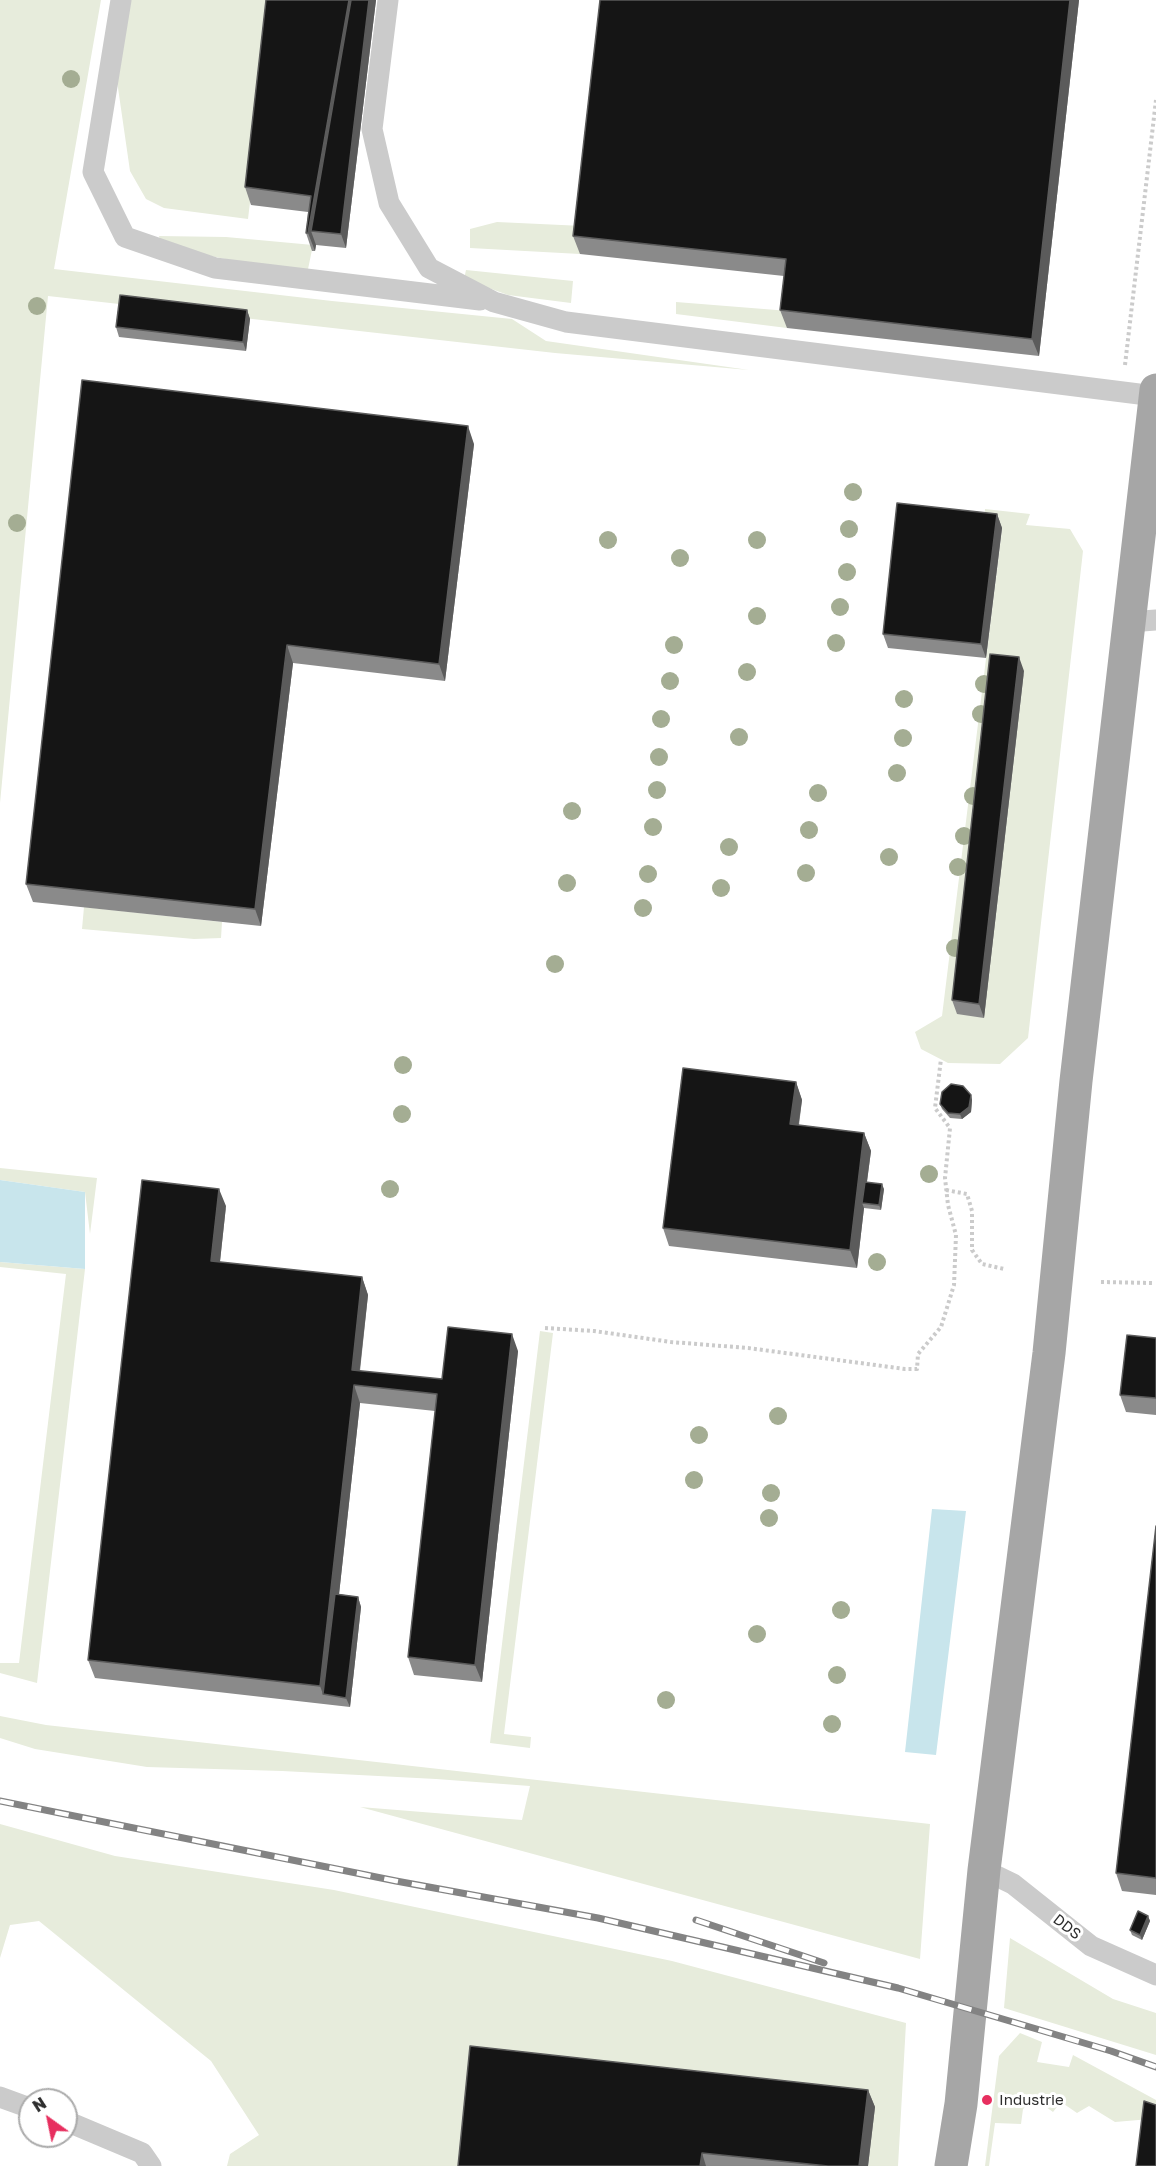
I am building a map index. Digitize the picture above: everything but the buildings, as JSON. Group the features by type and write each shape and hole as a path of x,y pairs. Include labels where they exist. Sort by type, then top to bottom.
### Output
{"main road":[{"path":"951,2166 961,2104 984,1870 1048,1353 1076,1081 1143,621 1156,390"}],"lane":[{"path":"120,0 93,172 125,237 215,268 495,302 566,322 1155,396"},
{"path":"388,0 372,129 389,203 429,268 495,302"},
{"name":"DDS","path":"984,1870 1013,1884 1091,1946 1156,1975"},
{"path":"0,2097 18,2104"},
{"path":"78,2126 142,2153 151,2166"}],"path":[{"path":"1127,353 1156,100"},
{"path":"545,1328 594,1331 671,1342 748,1348 917,1369 918,1354 941,1327 954,1285 956,1235 946,1190 950,1128 935,1108 941,1059"},
{"path":"946,1190 967,1194 972,1211 972,1250 982,1264 1004,1269"},
{"path":"1101,1282 1152,1283"}],"green space":[{"path":"0,0 101,0 54,269 512,319 546,341 749,370 555,353 48,296 0,803"},
{"path":"131,0 274,0 248,219 164,208 146,199 130,171 116,74"},
{"path":"497,222 583,226 580,254 470,248 470,229"},
{"path":"159,236 226,237 313,245 307,274 215,257 161,244"},
{"path":"466,270 573,281 571,303 508,295 464,279"},
{"path":"676,302 789,311 787,328 676,314"},
{"path":"985,509 1030,514 1026,525 1070,529 1083,551 1028,1038 1000,1064 948,1063 921,1049 915,1032 942,1016 1002,529 984,526"},
{"path":"84,907 222,922 221,938 194,939 82,929"},
{"path":"0,1168 97,1178 90,1234 85,1192 0,1180"},
{"path":"0,1262 85,1269 37,1683 0,1673 0,1663 19,1663 66,1274 0,1267"},
{"path":"540,1331 553,1333 504,1734 531,1737 530,1748 490,1743"},
{"path":"0,1716 46,1725 930,1824 920,1959 360,1807 522,1820 530,1786 282,1771 147,1767 35,1749 0,1738"},
{"path":"0,1824 115,1856 334,1890 672,1961 906,2023 898,2166 868,2166 874,2107 466,2166 227,2166 230,2154 259,2135 211,2061 39,1921 10,1925 0,1958"},
{"path":"1010,1938 1113,1999 1156,2013 1156,2055 1004,2008"},
{"path":"1020,2033 1042,2042 1037,2062 1069,2067 1073,2055 1156,2100 1156,2121 1150,2119 1115,2122 1089,2106 1077,2113 1061,2102 1053,2112 1035,2099 1023,2109 1021,2124 995,2123 989,2166 985,2166 999,2056"}],"water":[{"path":"0,1180 85,1192 85,1269 0,1262"},
{"path":"932,1509 966,1511 936,1755 905,1752"}],"railway":[{"path":"0,1801 396,1881 598,1918 898,1988 1111,2051 1156,2067"},
{"path":"696,1920 824,1963"}],"place":[{"name":"Industrie","path":"987,2100"}]}
